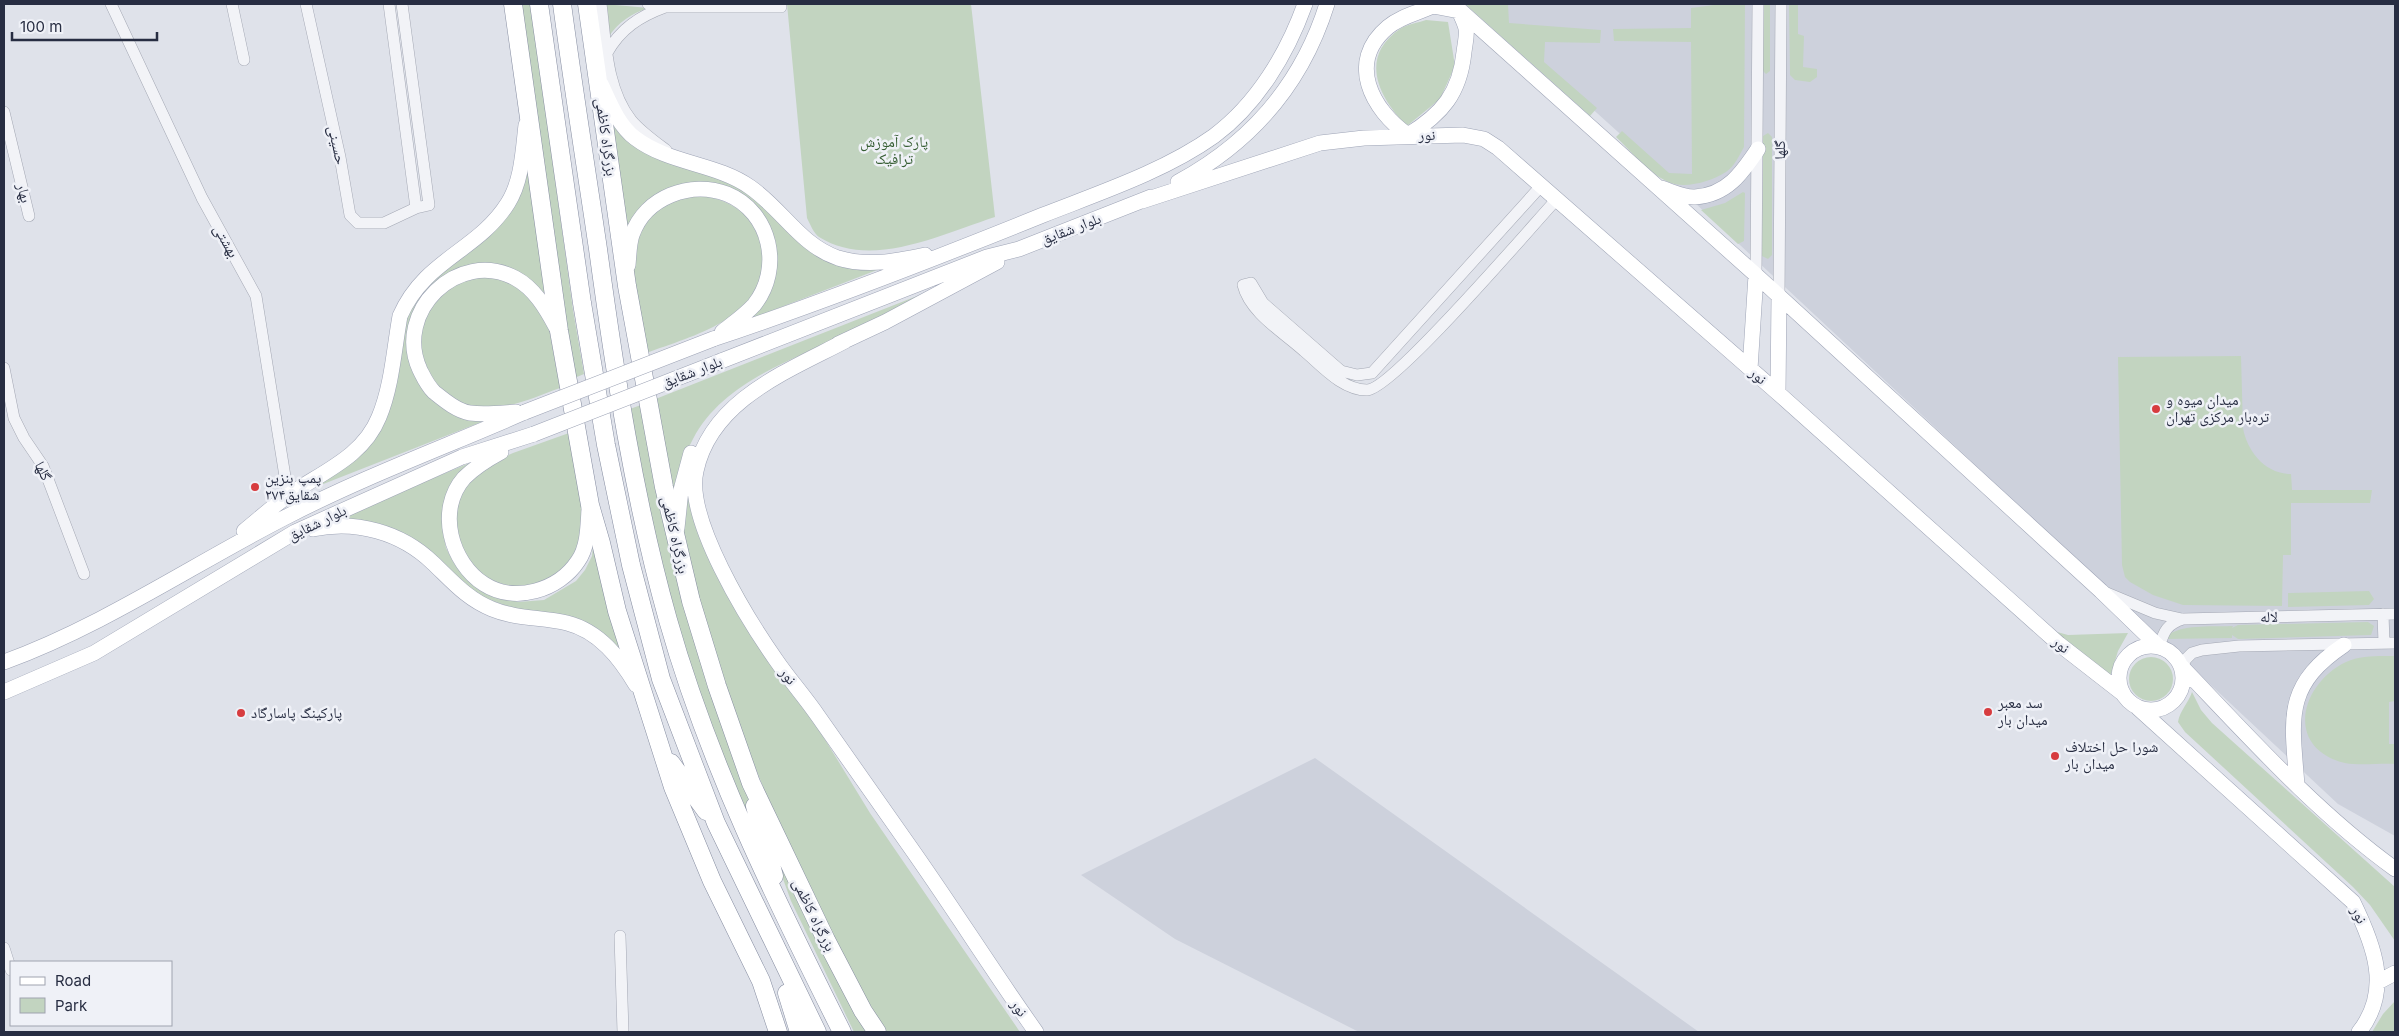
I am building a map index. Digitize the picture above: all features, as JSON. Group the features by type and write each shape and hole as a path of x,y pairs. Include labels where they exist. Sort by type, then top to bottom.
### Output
{"highway":[{"path":"513,4 559,332 590,506 617,611 673,787 697,846 760,981 778,1032"},
{"path":"539,4 582,303 606,445 631,565 661,679 716,823 817,1032"},
{"name":"بزرگراه کاظمی","path":"562,4 614,363 658,581 684,671 719,767 754,854 842,1032"},
{"name":"بزرگراه کاظمی","path":"588,4 627,286 676,544 691,601 717,686 752,783 829,948 863,1011 878,1032"},
{"path":"661,748 691,793 716,823"},
{"path":"752,783 757,814 783,915"},
{"path":"760,917 799,1032"}],"main road":[{"name":"بلوار شقایق","path":"4,662 84,627 211,557 340,490 525,412 713,339 960,249 1184,155 1215,135 1243,109 1266,81 1287,45 1305,4"},
{"name":"بلوار شقایق","path":"4,692 94,653 294,532 462,457 534,434 987,258 1018,249 1142,201 1195,173 1235,146 1269,112 1294,78 1318,32 1327,4"},
{"path":"1456,7 1467,29 1462,74 1458,86 1437,114 1408,135 1394,126 1375,102 1366,76 1366,65 1370,54 1386,28 1404,17 1433,6 1456,7 1756,275 2101,591 2159,647 2168,651 2176,658 2182,667 2298,785 2365,847 2395,869"},
{"path":"598,76 615,114 626,129 648,147 675,158 732,176 752,188 810,244 840,259 855,262 881,263 960,249"},
{"path":"211,557 288,495 354,454 368,436 379,417 386,394 400,316 404,305 413,290 428,274 493,222 509,202 520,170 528,113"},
{"name":"نور","path":"1142,201 1320,143 1408,135 1468,136 1484,139 1541,186 1778,393 2059,644 2122,693"},
{"path":"1658,187 1694,198 1710,194 1739,177 1758,149"},
{"path":"627,286 632,234 648,210 661,200 682,190 706,189 726,194 742,203 757,218 769,245 771,260 768,278 753,306 713,339"},
{"path":"676,544 678,504 686,469 695,443 715,414 728,400 750,385 784,367 845,341 973,276 1018,249"},
{"path":"525,412 469,413 446,402 427,386 417,363 414,349 413,336 419,315 427,299 447,280 464,274 497,272 515,278 529,288 546,307 559,332"},
{"path":"1750,369 1756,275"},
{"path":"1778,393 1779,297"},
{"name":"نور","path":"845,341 756,391 738,403 719,422 705,446 695,473 695,495 698,508 723,571 759,634 908,843 1036,1032"},
{"path":"534,434 484,461 464,479 453,500 449,526 455,551 467,568 485,584 506,592 545,589 564,577 579,560 587,535 590,506"},
{"path":"294,532 323,526 344,526 370,528 394,536 432,562 467,596 492,609 518,616 568,623 590,633 609,647 623,663 647,705"},
{"path":"2298,785 2293,722 2298,696 2311,672 2327,656 2344,645"},
{"path":"2159,647 2138,649 2126,659 2119,673 2119,683 2122,693 2129,702 2138,708 2148,711 2159,710 2169,705 2177,698 2182,688 2184,678 2182,667"},
{"name":"نور","path":"2138,708 2353,902 2370,936 2378,982 2372,1007 2359,1032"},
{"path":"2378,982 2395,972"}],"street":[{"name":"بهشتی","path":"111,4 202,198 256,296 288,495"},
{"path":"232,4 244,60"},
{"name":"حسینی","path":"306,4 340,157 350,215 358,223 384,223 416,208"},
{"path":"389,4 416,208 429,206 402,4"},
{"path":"601,4 607,52 619,102 631,120 675,158"},
{"path":"648,4 667,6 781,7"},
{"name":"گلها","path":"1756,275 1758,4"},
{"name":"گلها","path":"1779,297 1781,4"},
{"path":"607,52 614,40 624,29 638,19 667,6"},
{"name":"بهار","path":"4,112 29,216"},
{"path":"1541,186 1372,373 1357,375 1341,371 1263,303 1251,283 1243,285 1245,294 1256,309 1334,376 1353,388 1369,391 1381,386 1418,352 1556,200"},
{"name":"گلها","path":"4,368 14,418 24,438 43,466 84,574"},
{"name":"لاله","path":"2101,591 2156,613 2184,619 2395,614"},
{"path":"2383,614 2390,643"},
{"path":"2159,647 2165,629 2172,623 2184,619"},
{"name":"لاله","path":"2182,667 2192,653 2202,650 2239,646 2390,643"},
{"path":"620,936 623,1032"},
{"path":"4,948 10,967"}],"shaded area":[{"name":"میدان میوه و تره‌بار مرکزی تهران","path":"1476,4 2395,4 2395,836 2338,804 1648,159"},
{"path":"1315,758 1699,1032 1359,1032 1175,939 1081,875"}],"green space":[{"path":"519,4 531,4 573,310 584,374 572,379"},
{"path":"604,4 649,8 626,19 616,27 608,38"},
{"name":"پارک آموزش ترافیک","path":"787,4 971,4 995,217 930,240 884,250 861,250 839,246 817,236 807,218"},
{"path":"1465,4 1508,4 1509,23 1601,30 1600,43 1545,42 1544,62 1597,108 1590,116"},
{"path":"1722,4 1745,4 1744,147 1736,161 1720,176 1696,184 1673,184 1652,172 1616,137 1622,131 1669,173 1692,174 1691,42 1614,41 1613,29 1691,28 1691,8"},
{"path":"1763,4 1770,4 1770,71 1766,74 1763,71"},
{"path":"1789,4 1798,4 1798,34 1804,36 1803,67 1817,69 1817,77 1810,82 1795,80 1790,75"},
{"path":"1426,20 1448,22 1455,66 1440,99 1407,126 1388,103 1381,90 1377,78 1376,65 1379,52 1387,40 1403,27"},
{"path":"609,111 650,155 665,162 725,179 752,194 803,245 890,265 740,323 770,292 761,214 683,185 626,238"},
{"path":"1768,133 1772,137 1772,255 1768,259 1762,256 1763,136"},
{"path":"527,162 546,295 518,272 438,281 428,289 420,301 421,387 444,408 458,414 489,419 308,490 360,456 404,319 419,292 496,228 516,204 525,181"},
{"path":"1743,192 1745,193 1744,241 1738,244 1701,210 1725,203"},
{"path":"699,195 718,199 735,207 743,213 755,228 759,237 763,263 759,284 748,302 732,316 712,328 646,353 638,313 634,270 635,249 641,230 652,214 669,201"},
{"path":"474,278 492,278 510,282 537,303 549,328 560,388 532,399 493,408 483,408 458,402 439,389 426,371 420,350 422,328 431,307 448,290"},
{"path":"945,285 762,374 722,402 706,419 688,449 680,478 675,520 653,400"},
{"path":"2241,356 2243,428 2253,453 2259,460 2273,470 2291,474 2292,490 2372,490 2370,503 2291,503 2291,555 2283,555 2282,606 2183,605 2153,595 2130,582 2125,577 2122,565 2118,357"},
{"path":"641,405 766,862 727,767 681,638 655,532 630,409"},
{"path":"728,408 690,496 810,715 870,813 1020,1032 887,1032 860,994 767,797 731,706 682,541 691,463"},
{"path":"569,433 585,523 576,557 562,572 539,584 515,587 487,580 464,555 455,529 455,514 464,487 483,467 513,453"},
{"path":"479,459 461,475 444,536 446,548 455,565 464,576 487,592 518,602 544,600 576,581 585,570 592,556 594,536 626,660 612,642 481,597 417,542 401,532 366,521 340,521 338,518"},
{"path":"2369,591 2374,599 2369,605 2288,607 2288,593"},
{"path":"2368,622 2374,626 2371,635 2238,639 2232,635 2232,638 2164,639 2177,630 2196,627 2233,626 2232,628 2238,625"},
{"path":"2050,630 2068,635 2128,633 2118,651 2110,677"},
{"path":"2370,656 2395,656 2395,701 2389,702 2389,744 2395,744 2395,764 2351,764 2326,755 2313,744 2306,730 2305,715 2309,700 2318,685 2330,672 2346,662"},
{"path":"2147,657 2155,657 2167,663 2173,679 2167,695 2155,701 2147,701 2135,695 2129,683 2129,675 2135,663"},
{"path":"2192,692 2201,710 2212,723 2395,887 2395,941 2370,905 2353,887 2185,732 2178,722 2180,714"},
{"path":"769,840 868,1032 854,1032 791,901"},
{"path":"2395,1001 2395,1032 2372,1032 2383,1014"}],"place":[{"name":"میدان میوه و تره‌بار مرکزی تهران","path":"2156,409"},
{"name":"پمپ بنزین ۲۷۴شقایق","path":"255,487"},
{"name":"سد معبر میدان بار","path":"1988,712"},
{"name":"پارکینگ پاسارگاد","path":"241,713"},
{"name":"شورا حل اختلاف میدان بار","path":"2055,756"}]}
